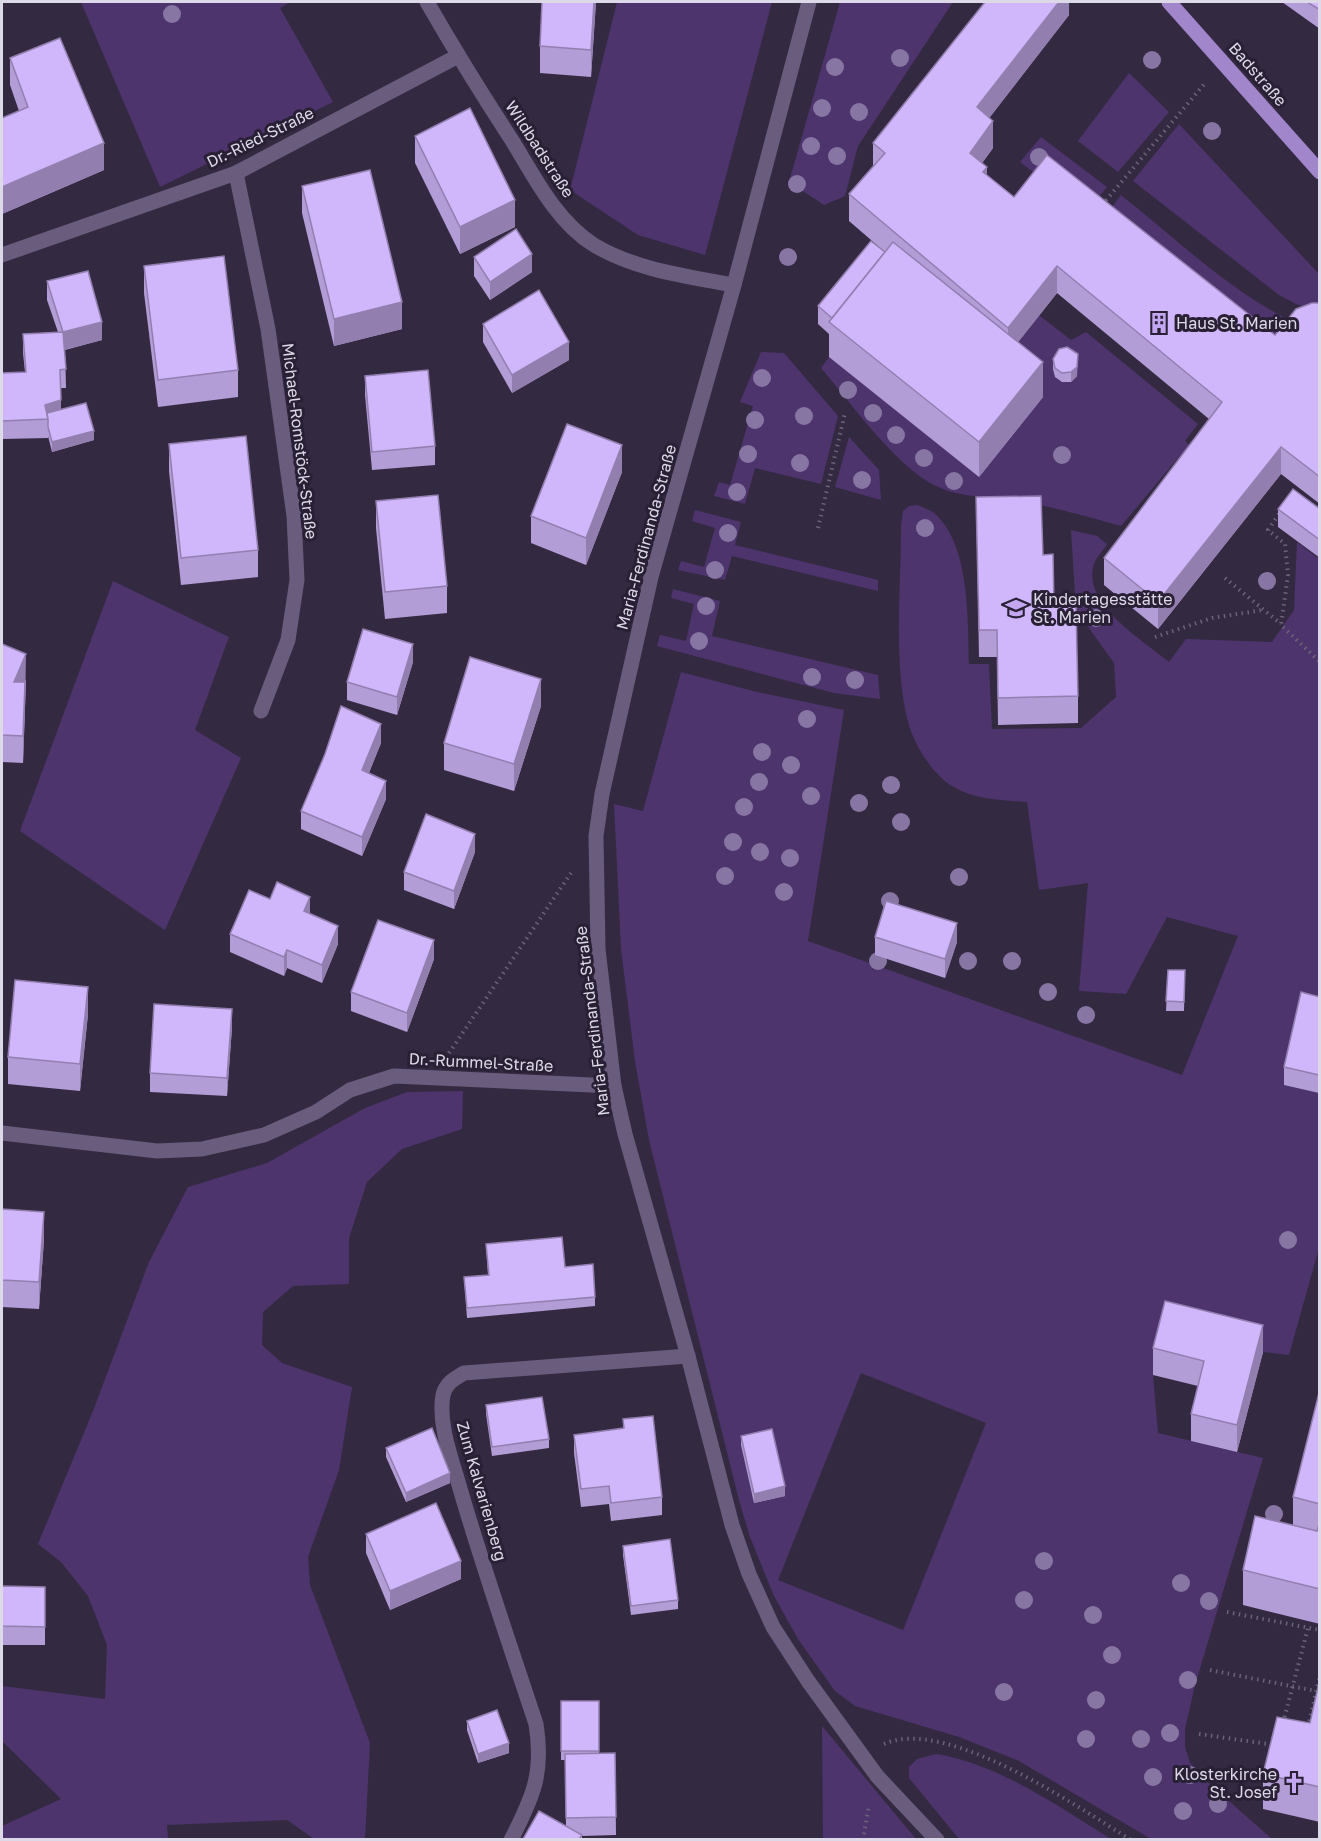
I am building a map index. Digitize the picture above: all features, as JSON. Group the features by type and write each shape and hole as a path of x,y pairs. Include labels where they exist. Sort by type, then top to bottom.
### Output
{"main road":[{"name":"Badstraße","path":"1169,2 1320,172"}],"street":[{"name":"Wildbadstraße","path":"427,2 458,56 553,205 576,230 594,244 632,263 734,285"},
{"name":"Maria-Ferdinanda-Straße","path":"809,2 734,285 651,577 602,794 596,836 598,949 614,1086 625,1134 688,1356 726,1503 749,1574 773,1627 808,1682 861,1755 937,1839"},
{"name":"Dr.-Ried-Straße","path":"2,255 236,172 458,56"},
{"name":"Michael-Romstöck-Straße","path":"236,172 268,329 294,527 297,580 288,640 261,711"},
{"name":"Dr.-Rummel-Straße","path":"2,1133 157,1151 202,1149 264,1135 316,1112 350,1090 394,1076 434,1076 614,1086"},
{"name":"Zum Kalvarienberg","path":"511,1839 531,1801 539,1777 541,1750 536,1724 470,1525 451,1457 443,1425 443,1395 449,1382 464,1373 688,1356"}],"path":[{"path":"1099,209 1223,62"},
{"path":"818,528 845,413"},
{"path":"1281,511 1268,530 1285,544 1287,575 1281,625"},
{"path":"1225,578 1281,625 1320,662"},
{"path":"1155,637 1212,618 1263,610"},
{"path":"434,1076 596,836"},
{"path":"1227,1612 1320,1630"},
{"path":"1283,1725 1308,1628"},
{"path":"1210,1670 1316,1690"},
{"path":"1305,1737 1320,1675"},
{"path":"1199,1734 1278,1745 1280,1735"},
{"path":"861,1755 888,1742 904,1738 924,1739 983,1756 1043,1785 1131,1839"}],"shaded area":[{"path":"81,2 290,2 280,8 333,102 160,187"},
{"path":"617,2 772,2 705,255 638,235 570,190"},
{"path":"840,2 953,2 858,146 845,196 824,205 789,182"},
{"path":"1129,73 1169,112 1118,172 1078,141"},
{"path":"1179,124 1319,274 1319,311 1296,304 1279,295 1133,181"},
{"path":"1041,137 1107,187 1086,212 1020,162"},
{"path":"1121,195 1237,288 1286,319 1312,330 1275,362 1100,223"},
{"path":"1039,315 1071,340 1086,332 1198,424 1185,441 1189,445 1121,526 1040,505 964,495 936,486 921,477 890,450 821,368 829,357 1009,355"},
{"path":"761,352 784,353 838,416 821,484 755,468 745,504 714,496 719,482 730,485 753,406 740,402"},
{"path":"849,437 879,470 881,500 835,487"},
{"path":"917,505 934,513 946,526 955,543 965,584 969,664 989,664 992,729 1081,728 1116,697 1114,663 1076,610 1071,530 1097,536 1107,544 1094,564 1092,579 1097,593 1105,607 1117,620 1169,662 1186,639 1272,642 1294,610 1297,542 1319,559 1319,1248 1289,1355 1263,1352 1165,1328 1153,1375 1158,1433 1263,1458 1195,1685 1185,1729 1185,1747 1190,1763 1204,1779 1272,1839 1151,1839 1019,1761 959,1737 855,1706 835,1691 798,1639 774,1596 750,1537 739,1500 649,1140 635,1061 621,949 614,804 643,811 681,672 757,692 844,710 808,941 1182,1075 1238,936 1167,917 1126,994 1079,991 1088,883 1039,890 1027,802 979,797 952,786 931,766 919,749 911,731 903,699 899,650 901,526 903,511 909,506","holes":["861,1373 986,1423 903,1630 778,1580"]},
{"path":"695,510 741,522 735,545 878,580 878,591 732,556 725,580 678,570 681,561 704,567 715,528 692,521"},
{"path":"113,581 229,637 195,730 241,758 165,930 20,831"},
{"path":"673,589 720,601 712,636 878,675 880,699 834,693 657,646 660,635 686,641 694,604 671,598"},
{"path":"463,1091 462,1129 402,1149 367,1182 349,1238 349,1284 293,1286 263,1312 262,1345 282,1363 352,1387 339,1470 308,1557 310,1585 370,1743 365,1839 314,1839 287,1820 167,1825 168,1839 2,1839 2,1826 61,1799 2,1741 2,1686 105,1699 107,1645 88,1596 61,1562 38,1544 93,1411 149,1262 188,1187 267,1163 365,1108 407,1092"},
{"path":"822,1726 916,1839 823,1839"},
{"path":"936,1754 959,1759 1005,1777 1049,1800 1111,1839 959,1839 909,1778 909,1767 917,1759"}],"building":[{"path":"542,2 594,2 591,50 540,46"},
{"name":"Haus St. Marien","path":"985,2 1059,2 977,107 993,121 970,153 987,167 983,172 1014,197 1047,155 1275,335 1296,309 1312,303 1320,303 1320,477 1281,447 1158,602 1104,558 1222,402 1057,266 1008,328 849,194 885,153 873,143"},
{"path":"1307,2 1320,2 1320,10"},
{"path":"60,38 104,143 2,187 2,118 28,107 10,58"},
{"path":"470,108 515,200 460,227 415,136"},
{"path":"370,170 402,302 334,319 302,186"},
{"path":"516,229 532,254 490,282 474,257"},
{"path":"871,241 885,252 832,318 818,306"},
{"path":"893,242 1043,362 979,442 829,322"},
{"path":"224,256 238,370 158,380 144,266"},
{"path":"88,271 102,322 63,332 47,281"},
{"path":"539,290 569,342 512,375 483,324"},
{"path":"63,332 66,369 60,370 61,400 45,405 48,419 2,421 2,373 26,372 23,334"},
{"path":"1067,347 1078,354 1077,367 1071,372 1062,373 1055,368 1053,359 1059,349"},
{"path":"428,370 435,446 372,452 365,376"},
{"path":"86,403 94,431 52,442 47,413"},
{"path":"567,424 622,445 586,538 531,516"},
{"path":"246,436 258,550 181,558 169,444"},
{"path":"1293,489 1320,509 1320,540 1278,509"},
{"path":"438,495 447,586 385,592 376,501"},
{"name":"Kindertagesstätte St. Marien","path":"1041,496 1043,555 1053,554 1054,607 1076,606 1078,696 998,698 997,630 979,630 976,497"},
{"path":"363,629 413,644 397,697 347,682"},
{"path":"2,644 26,654 14,682 25,682 23,736 2,735"},
{"path":"470,657 541,679 514,764 444,743"},
{"path":"341,706 381,724 362,770 386,781 362,837 301,811 325,754"},
{"path":"426,814 475,834 454,891 404,872"},
{"path":"277,882 310,897 304,911 338,926 322,965 287,950 284,957 230,934 249,890 270,899"},
{"path":"886,901 957,923 945,959 875,937"},
{"path":"378,920 434,940 407,1013 351,992"},
{"path":"1168,970 1185,970 1184,1002 1166,1001"},
{"path":"15,980 88,987 80,1064 8,1057"},
{"path":"1301,992 1320,997 1319,1075 1284,1067"},
{"path":"154,1004 232,1009 227,1078 150,1073"},
{"path":"2,1209 44,1212 39,1282 2,1280"},
{"path":"562,1237 565,1267 593,1264 595,1297 467,1308 464,1277 489,1275 486,1244"},
{"path":"1165,1301 1263,1325 1237,1425 1191,1414 1204,1361 1153,1348"},
{"path":"1320,1389 1320,1504 1293,1497"},
{"path":"542,1397 549,1439 492,1447 486,1405"},
{"path":"653,1416 662,1497 611,1503 609,1486 581,1489 574,1435 624,1428 623,1419"},
{"path":"432,1428 450,1473 406,1493 386,1448"},
{"path":"772,1429 785,1486 754,1494 741,1436"},
{"path":"436,1503 461,1561 390,1591 366,1534"},
{"path":"1255,1516 1317,1531 1320,1521 1320,1589 1243,1570"},
{"path":"670,1539 678,1600 631,1606 623,1546"},
{"path":"2,1586 45,1587 45,1627 2,1626"},
{"path":"1320,1678 1320,1787 1263,1774 1277,1717 1310,1723"},
{"path":"561,1701 599,1701 599,1751 561,1751"},
{"path":"497,1710 509,1743 478,1754 467,1721"},
{"path":"615,1753 616,1817 566,1818 565,1754"},
{"path":"539,1811 582,1835 579,1839 523,1839"}],"place":[{"name":"Haus St. Marien","path":"1159,323"},
{"name":"Kindertagesstätte St. Marien","path":"1016,608"},
{"name":"Klosterkirche St. Josef","path":"1294,1783"}]}
